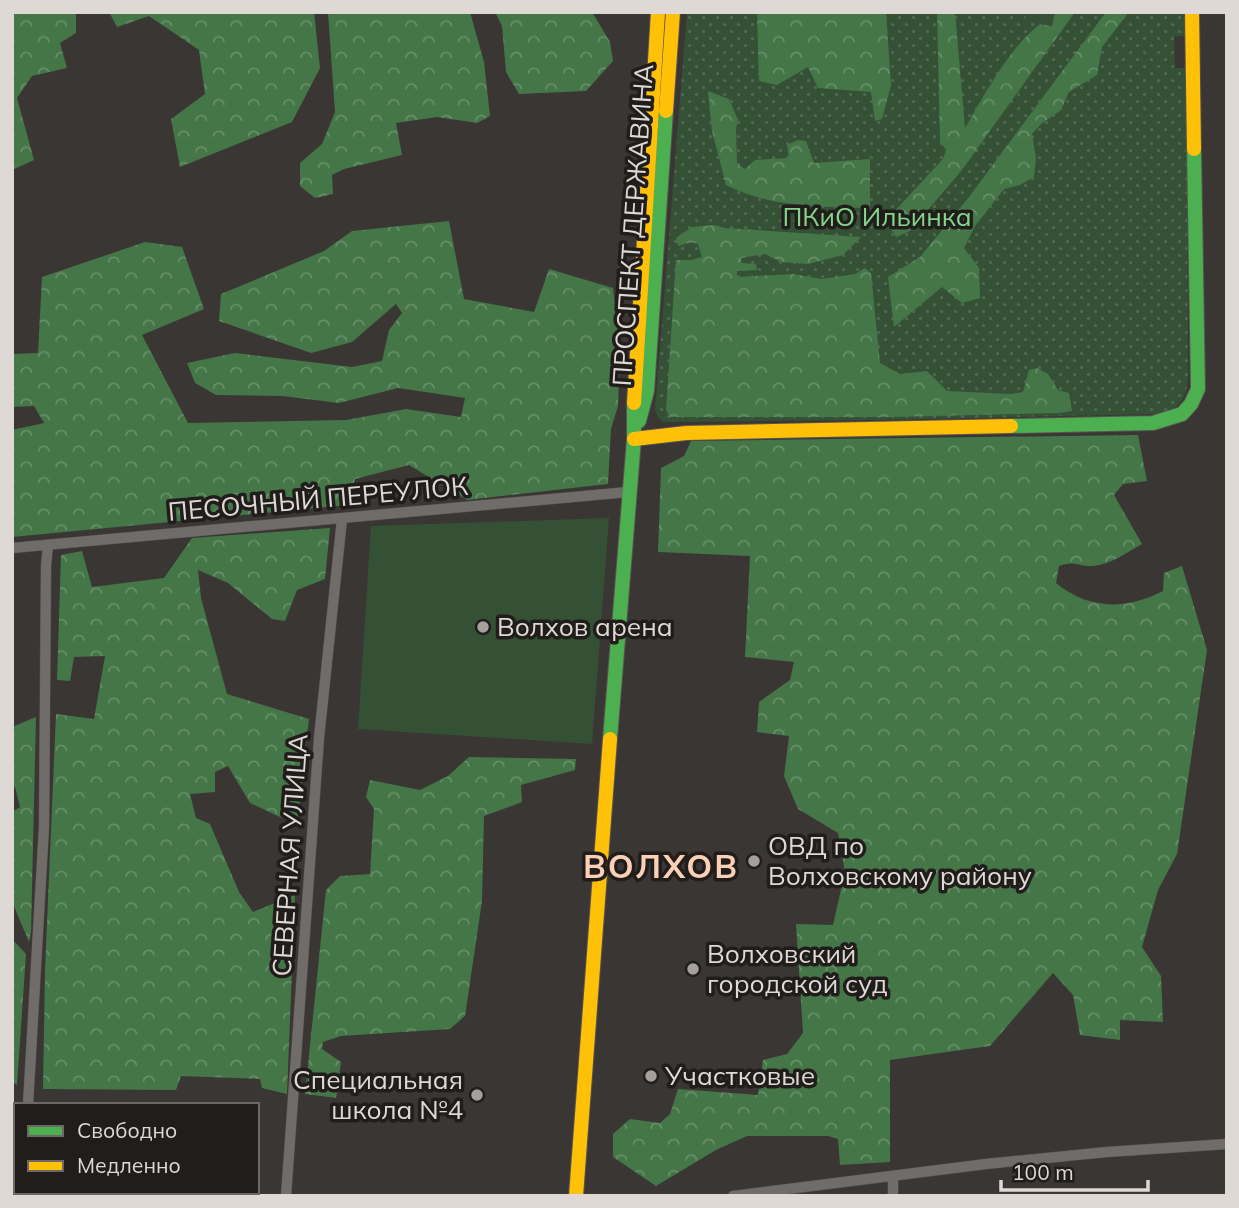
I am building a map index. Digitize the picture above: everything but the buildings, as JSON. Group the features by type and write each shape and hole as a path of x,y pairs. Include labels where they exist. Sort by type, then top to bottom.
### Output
{"main road":[{"name":"ПРОСПЕКТ ДЕРЖАВИНА","path":"576,1196 634,439 634,380 658,12"},
{"name":"ПРОСПЕКТ ДЕРЖАВИНА","path":"634,439 648,391 673,12"},
{"path":"634,439 686,433 1153,423 1177,418 1192,405 1198,389 1192,12"}],"street":[{"name":"ПЕСОЧНЫЙ ПЕРЕУЛОК","path":"12,548 628,492"},
{"name":"СЕВЕРНАЯ УЛИЦА","path":"286,1196 319,738 342,519"},
{"path":"28,1103 44,827 48,545"},
{"path":"733,1196 1067,1156 1227,1144"},
{"path":"892,1176 893,1196"}],"green space":[{"path":"12,12 76,12 76,33 60,43 67,68 32,76 17,98 34,160 12,170"},
{"path":"109,12 314,12 320,68 292,122 180,167 171,119 205,94 199,50 149,16 117,27"},
{"path":"328,12 470,12 484,62 490,116 477,123 437,117 396,123 402,155 344,169 332,175 333,194 315,198 300,186 300,163 322,144 335,112"},
{"path":"495,12 592,12 610,42 613,61 586,91 519,94 506,72 502,26"},
{"name":"ПКиО Ильинка","path":"687,12 1185,12 1186,35 1174,37 1175,68 1187,68 1188,379 1183,399 1170,410 1155,414 663,422 655,410"},
{"path":"757,12 886,12 891,85 882,119 875,121 871,92 818,88 808,67 777,85 759,81"},
{"path":"937,12 955,12 965,128 998,72 1029,34 1040,24 1052,26 1055,12 1075,12 962,170 910,231 896,237 890,228 890,216 943,159 946,150 940,142"},
{"path":"1026,12 1055,12 1052,26 1025,21"},
{"path":"1106,12 1129,12 1102,47 1097,75 1069,92 1061,110 1032,134 1036,158 1034,177 1020,185 1004,189 975,226 964,248 979,268 980,298 962,303 942,287 894,327 888,277 920,257 969,197"},
{"path":"708,91 729,99 738,120 737,164 745,169 755,160 789,158 787,145 798,140 806,141 814,163 870,159 870,208 777,202 726,185 712,131"},
{"path":"449,221 464,299 534,312 549,269 613,288 620,348 618,406 611,429 608,484 467,500 409,465 355,479 348,505 12,537 12,430 44,423 34,406 12,407 12,354 38,353 42,277 145,242 182,247 204,309 142,335 188,423 346,420 406,409 461,417 465,398 398,388 339,403 282,396 216,395 195,383 187,363 235,353 352,367 382,361 389,330 402,313 396,304 352,342 311,353 219,321 221,294 324,251 352,231"},
{"path":"714,225 861,237 843,255 808,264 781,262 765,254 741,258 742,263 756,264 757,270 737,271 737,277 793,274 822,279 855,274 865,268 871,273 880,363 900,374 927,371 947,391 1011,394 1023,392 1029,370 1037,368 1048,374 1058,390 1069,393 1072,411 890,417 670,417 666,410 676,260 702,257 698,244 691,242 678,246 676,238 692,227"},
{"path":"1138,435 1147,481 1123,484 1114,495 1142,544 1112,561 1099,565 1059,566 1056,583 1081,598 1122,604 1163,591 1164,573 1182,566 1207,650 1177,854 1158,890 1142,947 1161,976 1163,1022 1120,1020 1120,1040 1080,1035 1073,995 1053,973 990,1046 890,1060 890,1162 840,1165 838,1139 828,1136 747,1136 716,1150 656,1186 613,1157 613,1134 630,1119 660,1123 670,1114 678,1089 758,1095 763,1060 787,1054 803,1033 796,924 833,925 845,872 838,833 798,809 784,776 789,736 757,732 759,702 790,680 794,662 745,657 750,556 658,552 661,468 684,456 691,441"},
{"name":"Волхов арена","path":"609,518 592,744 358,729 371,526"},
{"path":"330,528 325,579 297,590 285,621 272,619 228,583 198,570 201,598 227,694 309,719 297,825 250,803 228,766 215,772 215,792 190,794 196,818 210,824 239,892 253,912 295,895 287,1094 262,1088 260,1079 181,1076 176,1090 43,1089 45,970 56,714 94,719 105,656 74,657 70,681 57,680 61,555 82,551 92,587 164,578 192,538"},
{"path":"36,717 29,942 13,904 12,812 20,807 15,787 12,788 12,727"},
{"path":"469,757 576,759 575,770 521,785 522,802 484,816 482,901 465,1016 450,1029 341,1036 323,1042 322,1049 341,1062 336,1098 305,1094 326,890 340,876 370,874 374,809 366,797 370,780 420,790 448,776"},
{"path":"12,939 26,954 17,1085 12,1082"}],"traffic: fast":[{"path":"639,421 647,391 666,111"},
{"path":"1011,426 1153,423 1182,414 1191,404 1198,389 1194,149"},
{"path":"610,739 634,439 634,403"}],"traffic: slow":[{"path":"634,403 658,12"},
{"path":"666,111 673,12"},
{"path":"1192,12 1194,149"},
{"path":"634,439 686,433 1011,426"},
{"path":"576,1196 610,739"}],"place":[{"name":"Волхов арена","path":"483,627"},
{"name":"ОВД по Волховскому району","path":"754,861"},
{"name":"Волховский городской суд","path":"693,969"},
{"name":"Участковые","path":"651,1076"},
{"name":"Специальная школа №4","path":"477,1095"}],"district":[{"name":"ВОЛХОВ","path":"661,866"}]}
